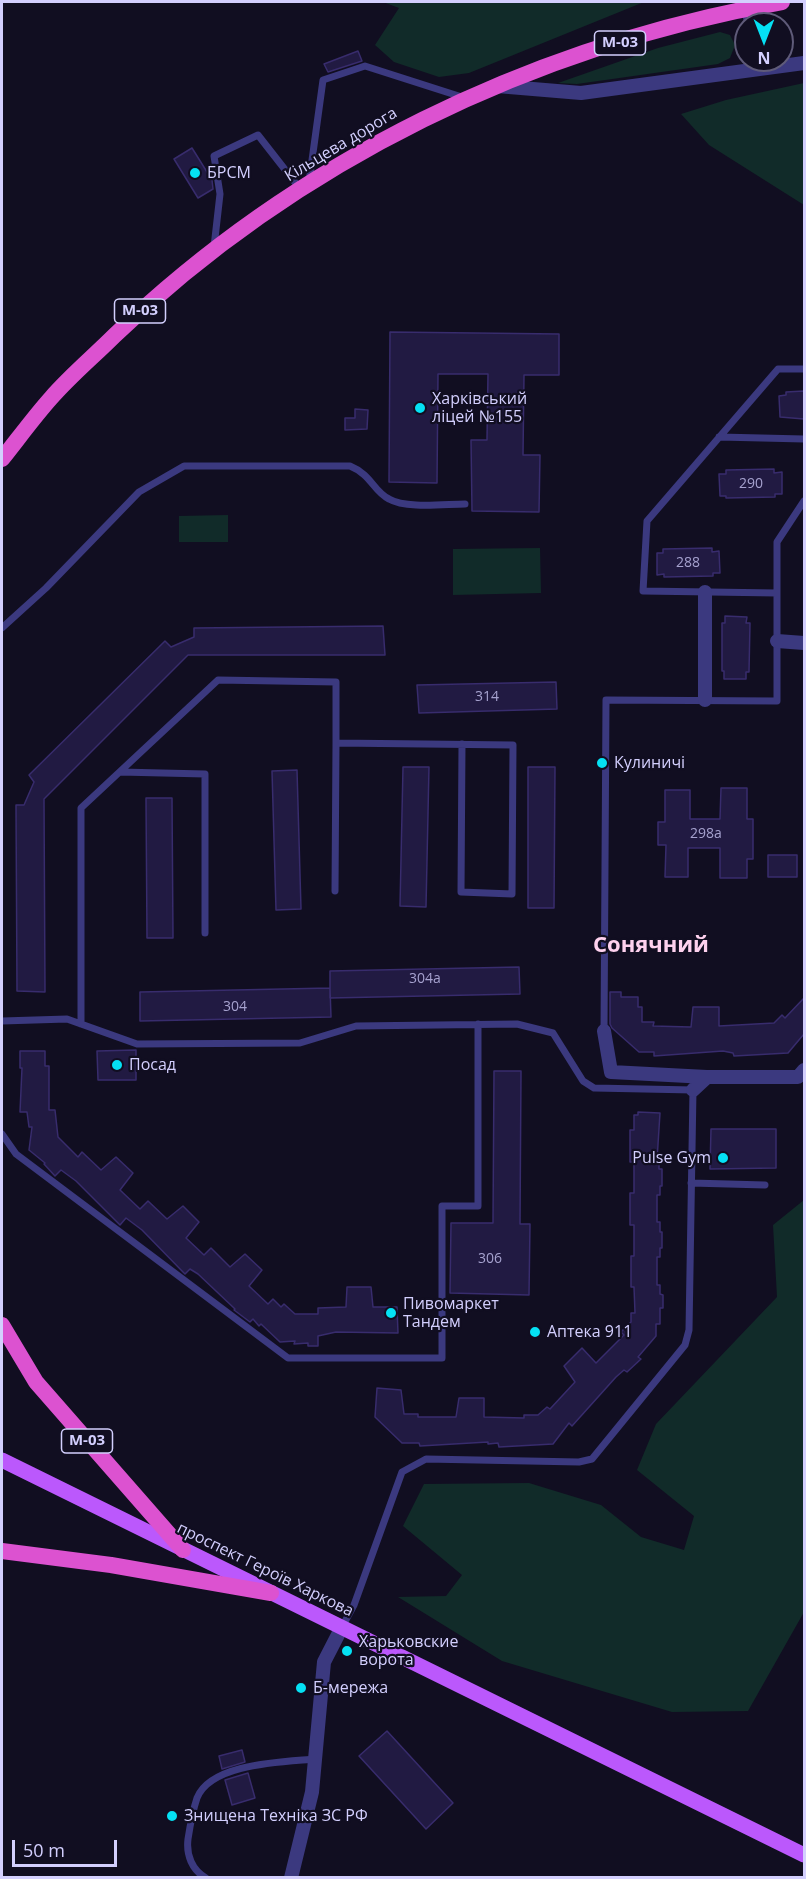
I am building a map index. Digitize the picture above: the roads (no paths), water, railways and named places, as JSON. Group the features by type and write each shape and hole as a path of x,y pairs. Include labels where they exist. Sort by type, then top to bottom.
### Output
{"highway":[{"name":"Кільцева дорога","path":"2,459 52,396 156,296 249,223 358,153 493,85 577,55 782,2"},
{"name":"М-03","path":"2,1324 36,1382 183,1550"},
{"path":"2,1551 111,1565 271,1593"}],"main road":[{"name":"проспект Героїв Харкова","path":"2,1460 804,1855"}],"street":[{"path":"493,85 580,93 734,68"},
{"path":"705,592 705,700"},
{"path":"777,641 804,643"},
{"path":"604,1031 611,1072 707,1077 798,1077 804,1070"},
{"path":"693,1090 707,1077"},
{"path":"291,1878 312,1792 324,1662 342,1627"}],"lane":[{"path":"305,187 323,80 365,66 465,98"},
{"path":"213,251 220,194 214,156 258,135 305,187"},
{"path":"777,593 643,591 646,521 778,369 804,369"},
{"path":"719,437 804,439"},
{"path":"2,628 46,588 139,492 184,466 350,466 364,471 387,499 400,504 465,504"},
{"path":"604,1031 606,700 777,701 777,542 804,501"},
{"path":"81,1024 81,808 218,680 336,682 335,891"},
{"path":"336,743 462,744 513,745 512,894 460,892 462,744"},
{"path":"120,772 205,774 205,933"},
{"path":"2,1021 67,1019 137,1044 300,1043 356,1026 517,1024 553,1033 583,1081 594,1088 693,1090 689,1330 685,1345 592,1459 579,1462 426,1459 402,1472 354,1605 342,1627"},
{"path":"2,1134 16,1154 288,1358 442,1358 442,1206 478,1206 478,1024"},
{"path":"691,1183 765,1185"},
{"path":"206,1878 197,1873 189,1857 188,1841 198,1797 210,1782 226,1773 259,1765 315,1759"}],"place":[{"name":"БРСМ","path":"195,173"},
{"name":"Харківський ліцей №155","path":"420,408"},
{"name":"Кулиничі","path":"602,763"},
{"name":"Посад","path":"117,1065"},
{"name":"Pulse Gym","path":"723,1158"},
{"name":"Пивомаркет Тандем","path":"391,1313"},
{"name":"Аптека 911","path":"535,1332"},
{"name":"Харьковские ворота","path":"347,1651"},
{"name":"Б-мережа","path":"301,1688"},
{"name":"Знищена Техніка ЗС РФ","path":"172,1816"}],"district":[{"name":"Сонячний","path":"651,946"}]}
